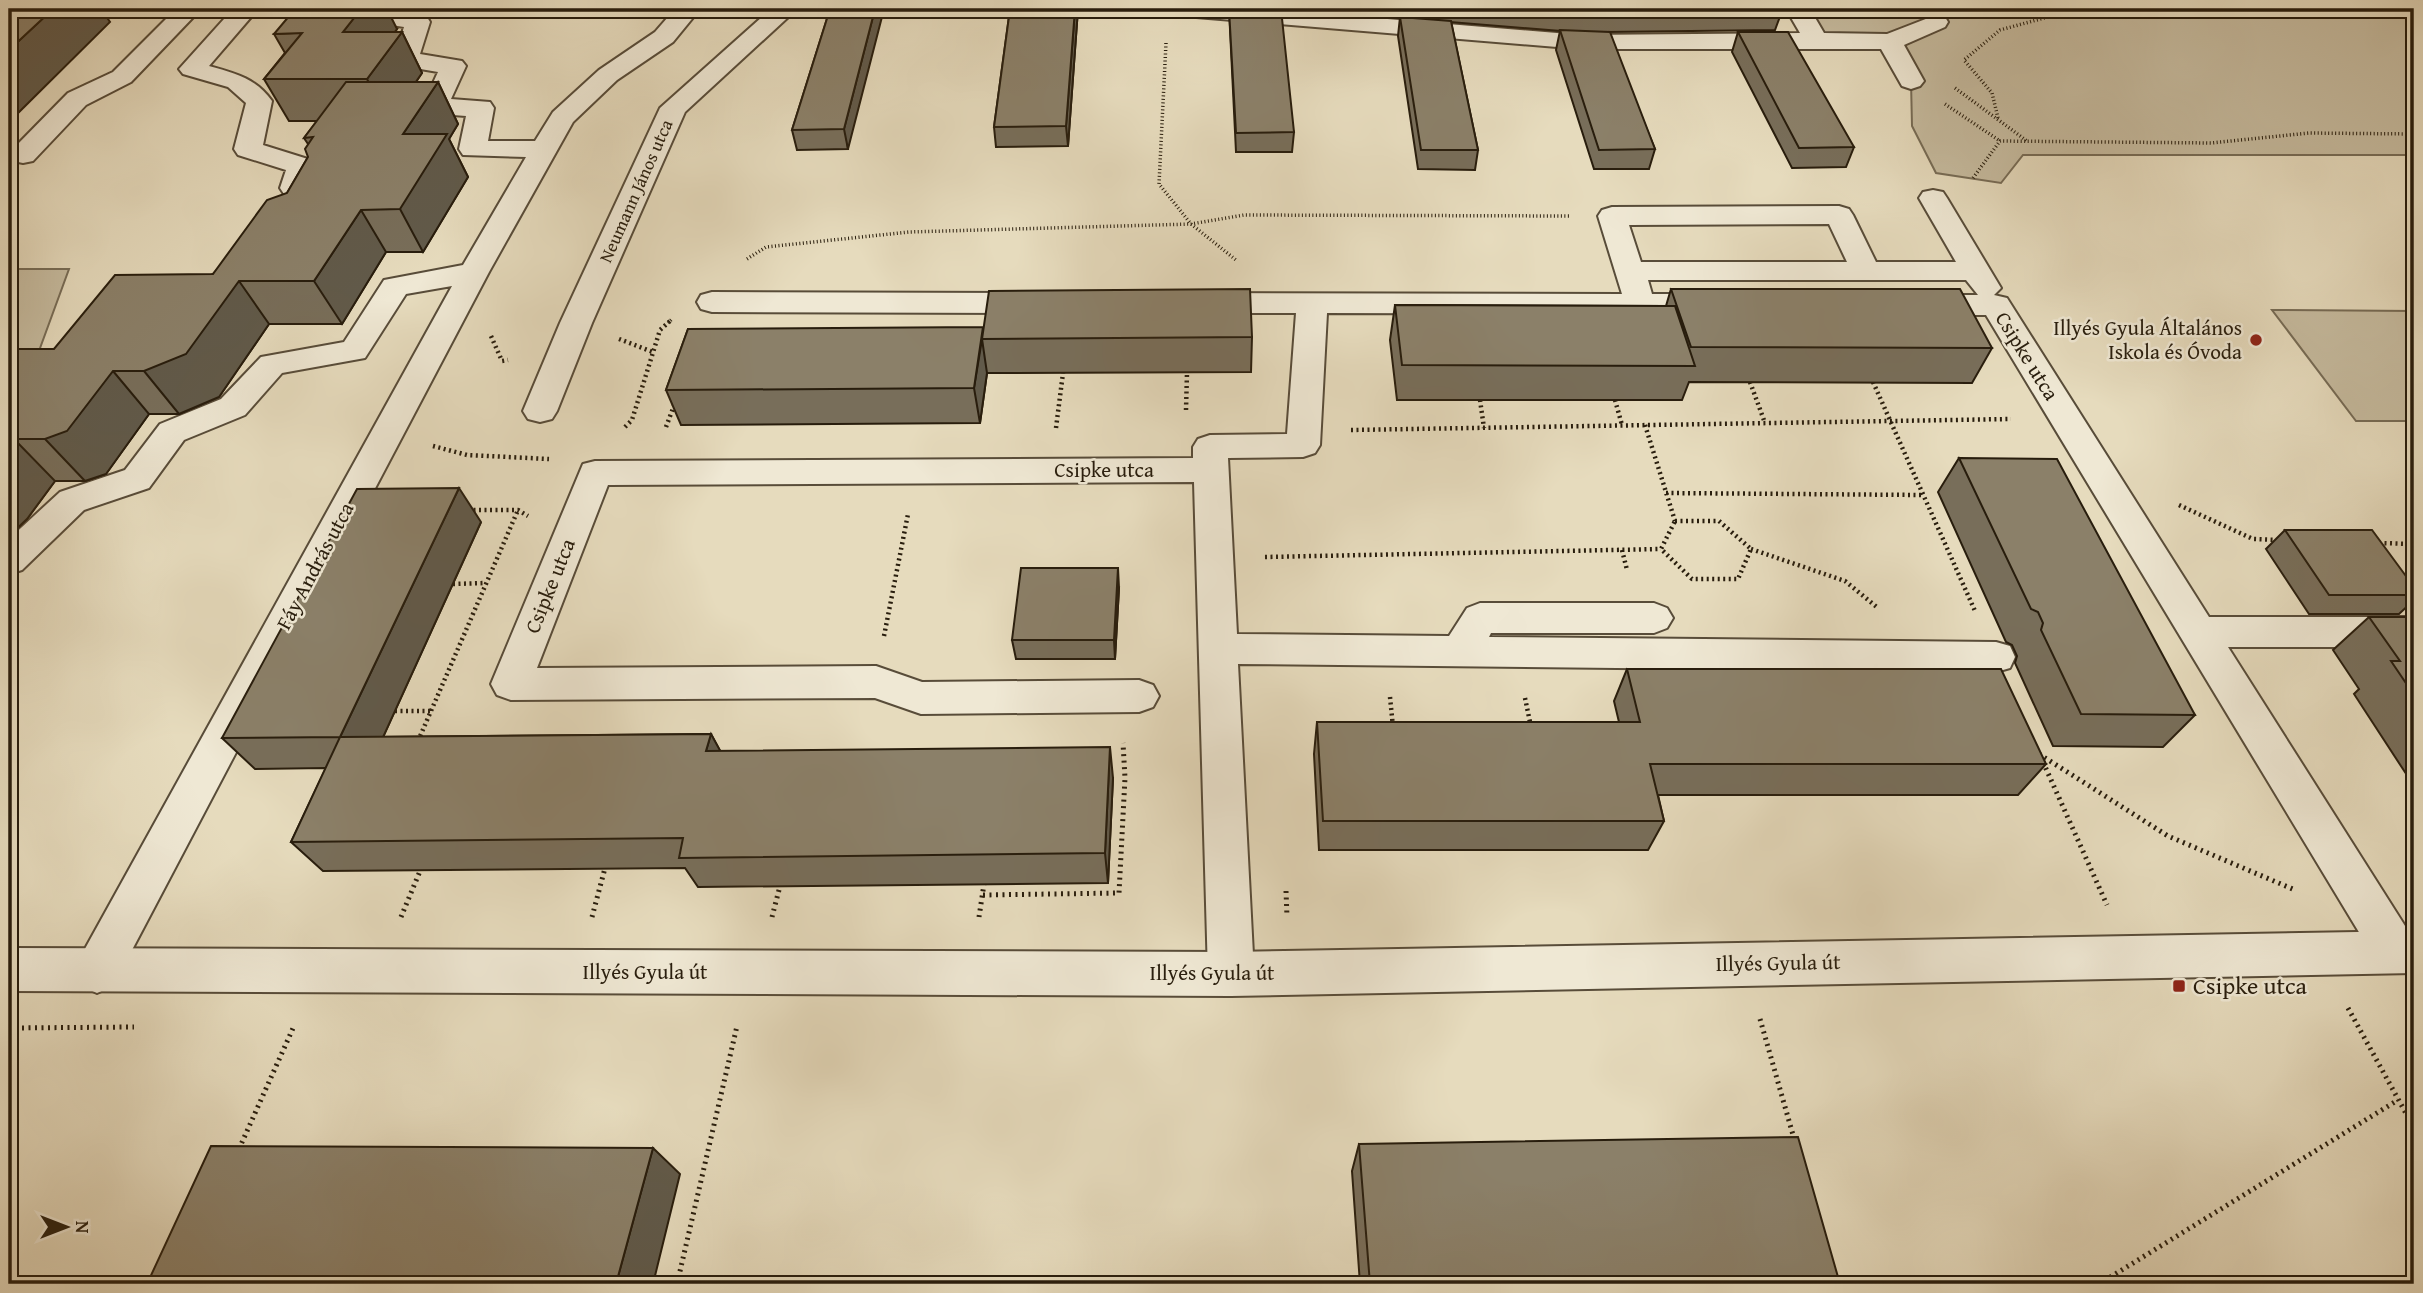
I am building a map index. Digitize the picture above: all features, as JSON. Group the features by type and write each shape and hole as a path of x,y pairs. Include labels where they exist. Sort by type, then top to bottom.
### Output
{"street":[{"path":"23,156 77,99 122,77 189,9"},
{"path":"246,9 192,69 237,82 259,101 248,149 301,166 294,188 317,198 301,228"},
{"path":"371,9 374,16 418,22 406,60 453,66 436,107 481,108 473,149 543,149"},
{"name":"Fáy András utca","path":"97,971 474,272 562,118 608,75 664,37 688,9"},
{"name":"Neumann János utca","path":"540,411 673,108 785,9"},
{"path":"1184,9 1354,16 1578,31 1890,42 1936,22"},
{"path":"1798,9 1816,40"},
{"path":"1890,42 1910,81"},
{"path":"1933,198 1996,305"},
{"path":"1629,271 1759,243 1839,215 1866,271"},
{"path":"1640,304 1612,216 1759,243 1866,271 1975,271"},
{"path":"9,560 72,501 137,479 172,432 233,407 272,364 354,351 395,287 474,272"},
{"path":"712,302 1072,303"},
{"path":"1168,303 1751,304"},
{"path":"1231,974 1210,447 1303,445 1295,303"},
{"name":"Csipke utca","path":"1880,305 1996,305 2198,632 2405,952"},
{"name":"Csipke utca","path":"1139,696 921,698 876,682 511,684 592,467 1211,470"},
{"path":"1461,652 1480,618 1654,618"},
{"path":"2198,632 2414,632"},
{"path":"1218,649 1996,657"},
{"name":"Illyés Gyula út","path":"9,970 1231,974 2405,952"}],"path":[{"path":"1998,118 1992,93 1964,60 2000,30 2077,9"},
{"path":"1167,33 1159,184 1191,224 1295,303"},
{"path":"1890,42 2028,141"},
{"path":"1910,81 2000,141 2211,143 2309,133 2414,134"},
{"path":"1971,180 2000,141"},
{"path":"747,260 766,247 909,232 1191,224 1244,215 1612,216"},
{"path":"454,309 492,337 502,361 563,355"},
{"path":"405,399 425,443 467,455 592,467 632,420 660,330 679,312"},
{"path":"1052,471 1063,373"},
{"path":"1750,382 1765,423"},
{"path":"1873,382 1996,657"},
{"path":"1480,400 1484,428"},
{"path":"1615,400 1622,425"},
{"path":"1891,421 2065,417"},
{"path":"1645,425 1675,521 1661,549"},
{"path":"1666,493 1923,495"},
{"path":"2179,505 2253,539 2280,540"},
{"path":"876,682 909,508"},
{"path":"416,745 517,510 466,510"},
{"path":"1675,521 1719,521 1751,549 1845,581"},
{"path":"2374,543 2414,544"},
{"path":"1215,558 1661,549 1692,579 1738,579 1751,549"},
{"path":"453,584 486,583"},
{"path":"1390,701 1395,740"},
{"path":"1526,702 1533,741"},
{"path":"395,711 431,711"},
{"path":"2034,742 2130,957"},
{"path":"2039,754 2168,836 2303,894"},
{"path":"983,895 1119,893 1125,778"},
{"path":"592,917 605,869"},
{"path":"401,917 420,871"},
{"path":"979,917 984,884"},
{"path":"772,917 780,886"},
{"path":"2348,1009 2414,1128"},
{"path":"1759,1015 1797,1148"},
{"path":"677,1284 737,1024"},
{"path":"237,1155 294,1026"},
{"path":"2099,1284 2398,1100"}],"shaded area":[{"path":"1798,9 2414,9 2414,155 2023,155 2001,183 1936,173 1912,126 1911,81 1890,42 1816,40"},
{"path":"9,269 69,269 36,359 9,373"},
{"path":"2272,310 2414,311 2414,421 2356,421"}],"building":[{"path":"9,9 53,9 9,50"},
{"path":"295,9 361,9 343,32 402,32 367,79 264,79 302,33 274,34"},
{"path":"830,9 875,9 844,129 792,130"},
{"path":"1010,9 1075,9 1066,126 994,127"},
{"path":"1229,9 1281,9 1294,132 1236,133"},
{"path":"1532,9 1781,9 1782,11 1585,13"},
{"path":"1400,17 1451,21 1478,150 1421,150"},
{"path":"1560,30 1610,32 1655,149 1599,150"},
{"path":"1738,32 1788,32 1854,147 1799,148"},
{"path":"346,82 438,82 403,134 447,134 400,209 361,210 314,281 239,281 186,354 144,371 113,371 67,431 45,439 14,439 9,445 9,349 54,349 115,275 213,274 267,200 287,193 308,157 305,149 313,137 304,138"},
{"path":"1250,289 1252,337 982,339 989,291"},
{"path":"1671,289 1960,289 1992,348 1691,347"},
{"path":"1395,305 1675,306 1695,366 1402,365"},
{"path":"983,327 974,388 666,390 688,329"},
{"path":"1959,458 2057,459 2195,715 2081,714 2041,630 2043,623 2038,612 2031,609"},
{"path":"459,488 340,737 222,738 357,489"},
{"path":"2285,530 2372,530 2414,587 2414,595 2329,595"},
{"path":"1021,568 1118,568 1114,640 1012,640"},
{"path":"2369,617 2414,617 2414,695 2391,661 2400,661"},
{"path":"1627,669 2001,669 2046,764 1650,764 1664,821 1323,821 1317,722 1640,722"},
{"path":"711,734 706,751 1110,747 1105,853 679,858 683,838 291,842 340,737"},
{"path":"1798,1137 1840,1284 1370,1284 1359,1144"},
{"path":"211,1146 653,1148 616,1284 147,1284"}],"place":[{"name":"Illyés Gyula Általános Iskola és Óvoda","path":"2256,340"},
{"name":"Csipke utca","path":"2179,986"}]}
